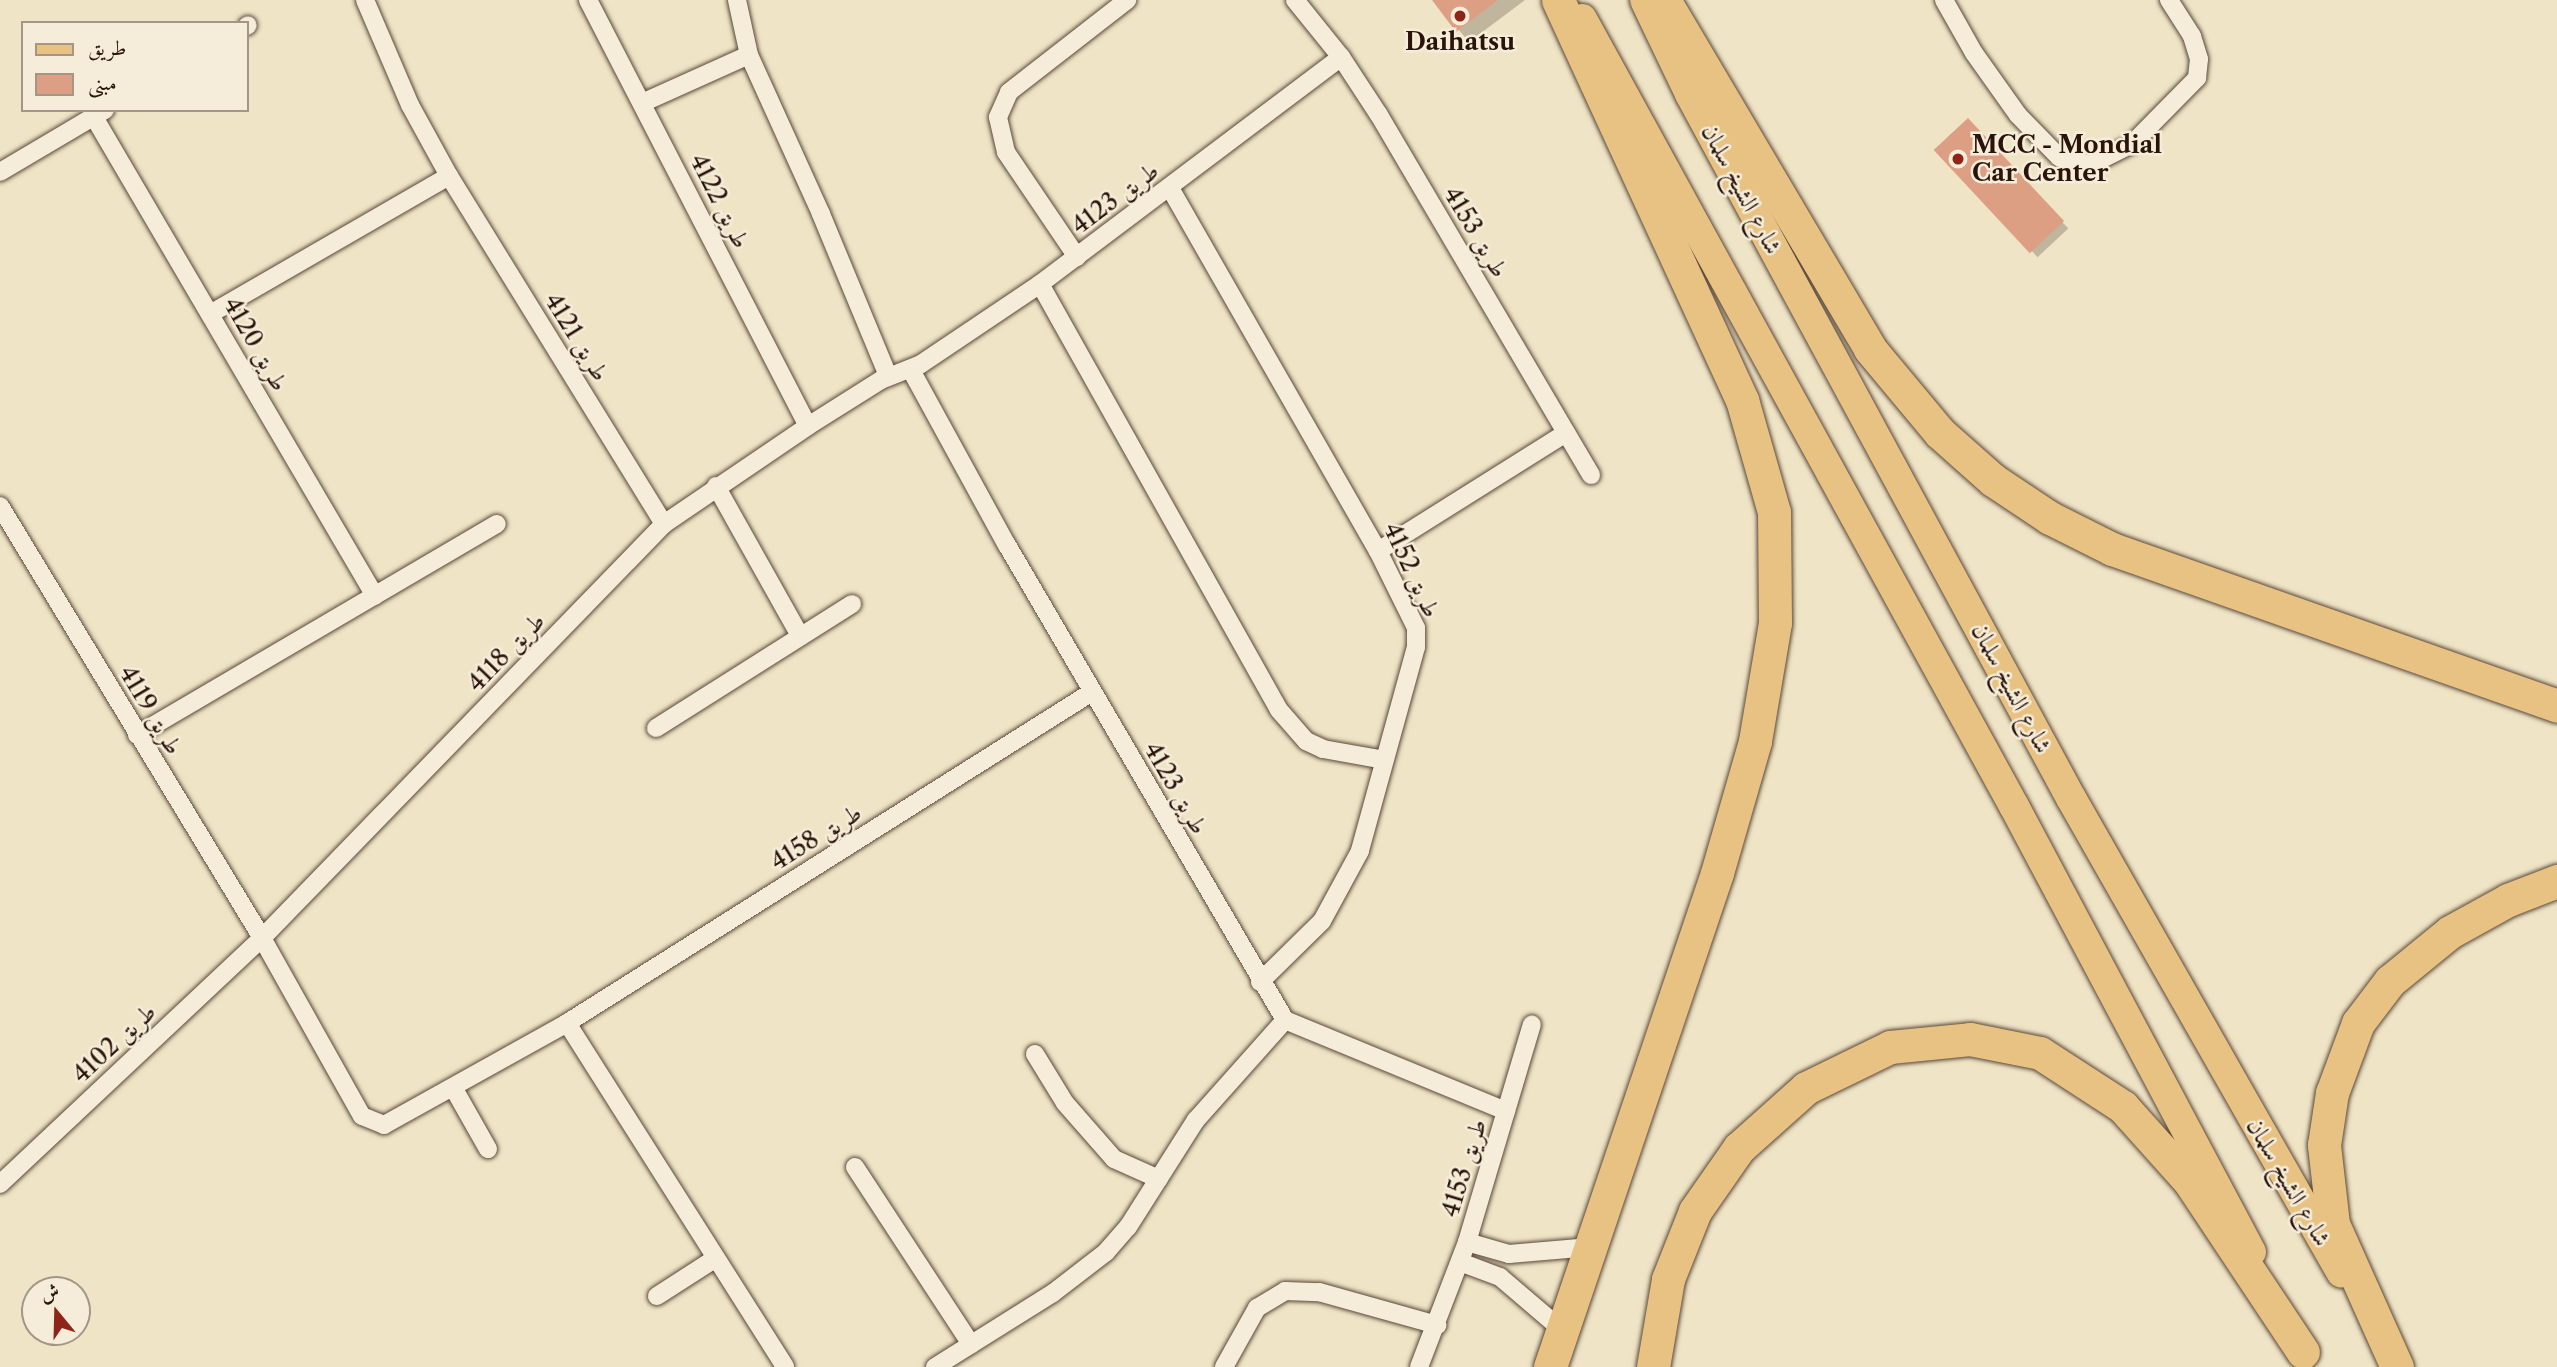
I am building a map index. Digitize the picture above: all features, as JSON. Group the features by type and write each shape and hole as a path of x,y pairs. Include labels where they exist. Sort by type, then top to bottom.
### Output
{"highway":[{"path":"1550,1367 1717,873 1755,741 1775,623 1774,512 1742,400 1558,0"},
{"path":"1664,0 1870,349 1932,424 1993,480 2050,518 2112,549 2557,706"},
{"path":"2396,1367 2333,1224 2324,1145 2332,1093 2358,1023 2390,981 2450,932 2508,900 2557,881"},
{"path":"1653,1367 1668,1279 1695,1211 1739,1147 1806,1088 1890,1047 1970,1040 2040,1053 2123,1107 2190,1182 2307,1359"}],"main road":[{"path":"1572,0 2138,1034 2307,1359"},
{"name":"شارع الشيخ سلمان","path":"1644,0 1690,94 2071,798 2396,1367"}],"street":[{"name":"طريق 4121","path":"365,0 411,104 449,176 664,524"},
{"name":"طريق 4122","path":"589,0 808,426"},
{"path":"737,0 748,55 821,214 888,376"},
{"path":"1077,257 1006,152 998,117 1009,92 1126,0"},
{"name":"طريق 4153","path":"1295,0 1341,57 1591,475"},
{"path":"1944,0 1974,53 2018,115 2059,157 2090,164 2132,144 2197,78 2199,59 2192,36 2169,0"},
{"path":"642,103 748,55"},
{"name":"طريق 4123","path":"808,426 888,376 911,370 1041,284 1341,57"},
{"name":"طريق 4120","path":"0,172 100,113 210,314 374,596"},
{"path":"210,314 449,176"},
{"name":"طريق 4152","path":"1170,188 1378,551 1416,628 1416,646 1360,851 1339,895 1322,921 1260,982"},
{"path":"1041,284 1279,710 1315,745 1384,761"},
{"name":"طريق 4123","path":"911,370 1092,692 1260,982 1285,1020"},
{"name":"طريق 4118","path":"262,938 664,524 716,485 808,426"},
{"path":"1378,551 1566,433"},
{"path":"716,485 799,634"},
{"name":"طريق 4119","path":"0,506 262,938"},
{"path":"137,735 496,524"},
{"path":"656,728 799,634 852,604"},
{"name":"طريق 4158","path":"262,938 362,1116 384,1125 454,1089 567,1023 1092,692"},
{"name":"طريق 4102","path":"0,1184 262,938"},
{"path":"935,1367 1081,1274 1106,1252 1208,1105 1285,1020 1506,1111"},
{"path":"567,1023 785,1367"},
{"name":"طريق 4153","path":"1419,1367 1467,1242 1532,1024"},
{"path":"1035,1054 1065,1103 1114,1159 1159,1179"},
{"path":"454,1089 488,1149"},
{"path":"855,1167 971,1344"},
{"path":"1467,1242 1509,1254 1591,1247"},
{"path":"657,1296 716,1258"},
{"path":"1460,1262 1500,1277 1562,1330"},
{"path":"1224,1367 1256,1308 1285,1291 1319,1292 1437,1325"}],"building":[{"name":"Daihatsu","path":"1432,0 1498,0 1456,32"},
{"path":"1968,118 2064,221 2030,253 1934,150"}],"place":[{"name":"Daihatsu","path":"1460,16"},
{"name":"MCC - Mondial Car Center","path":"1958,159"}]}
